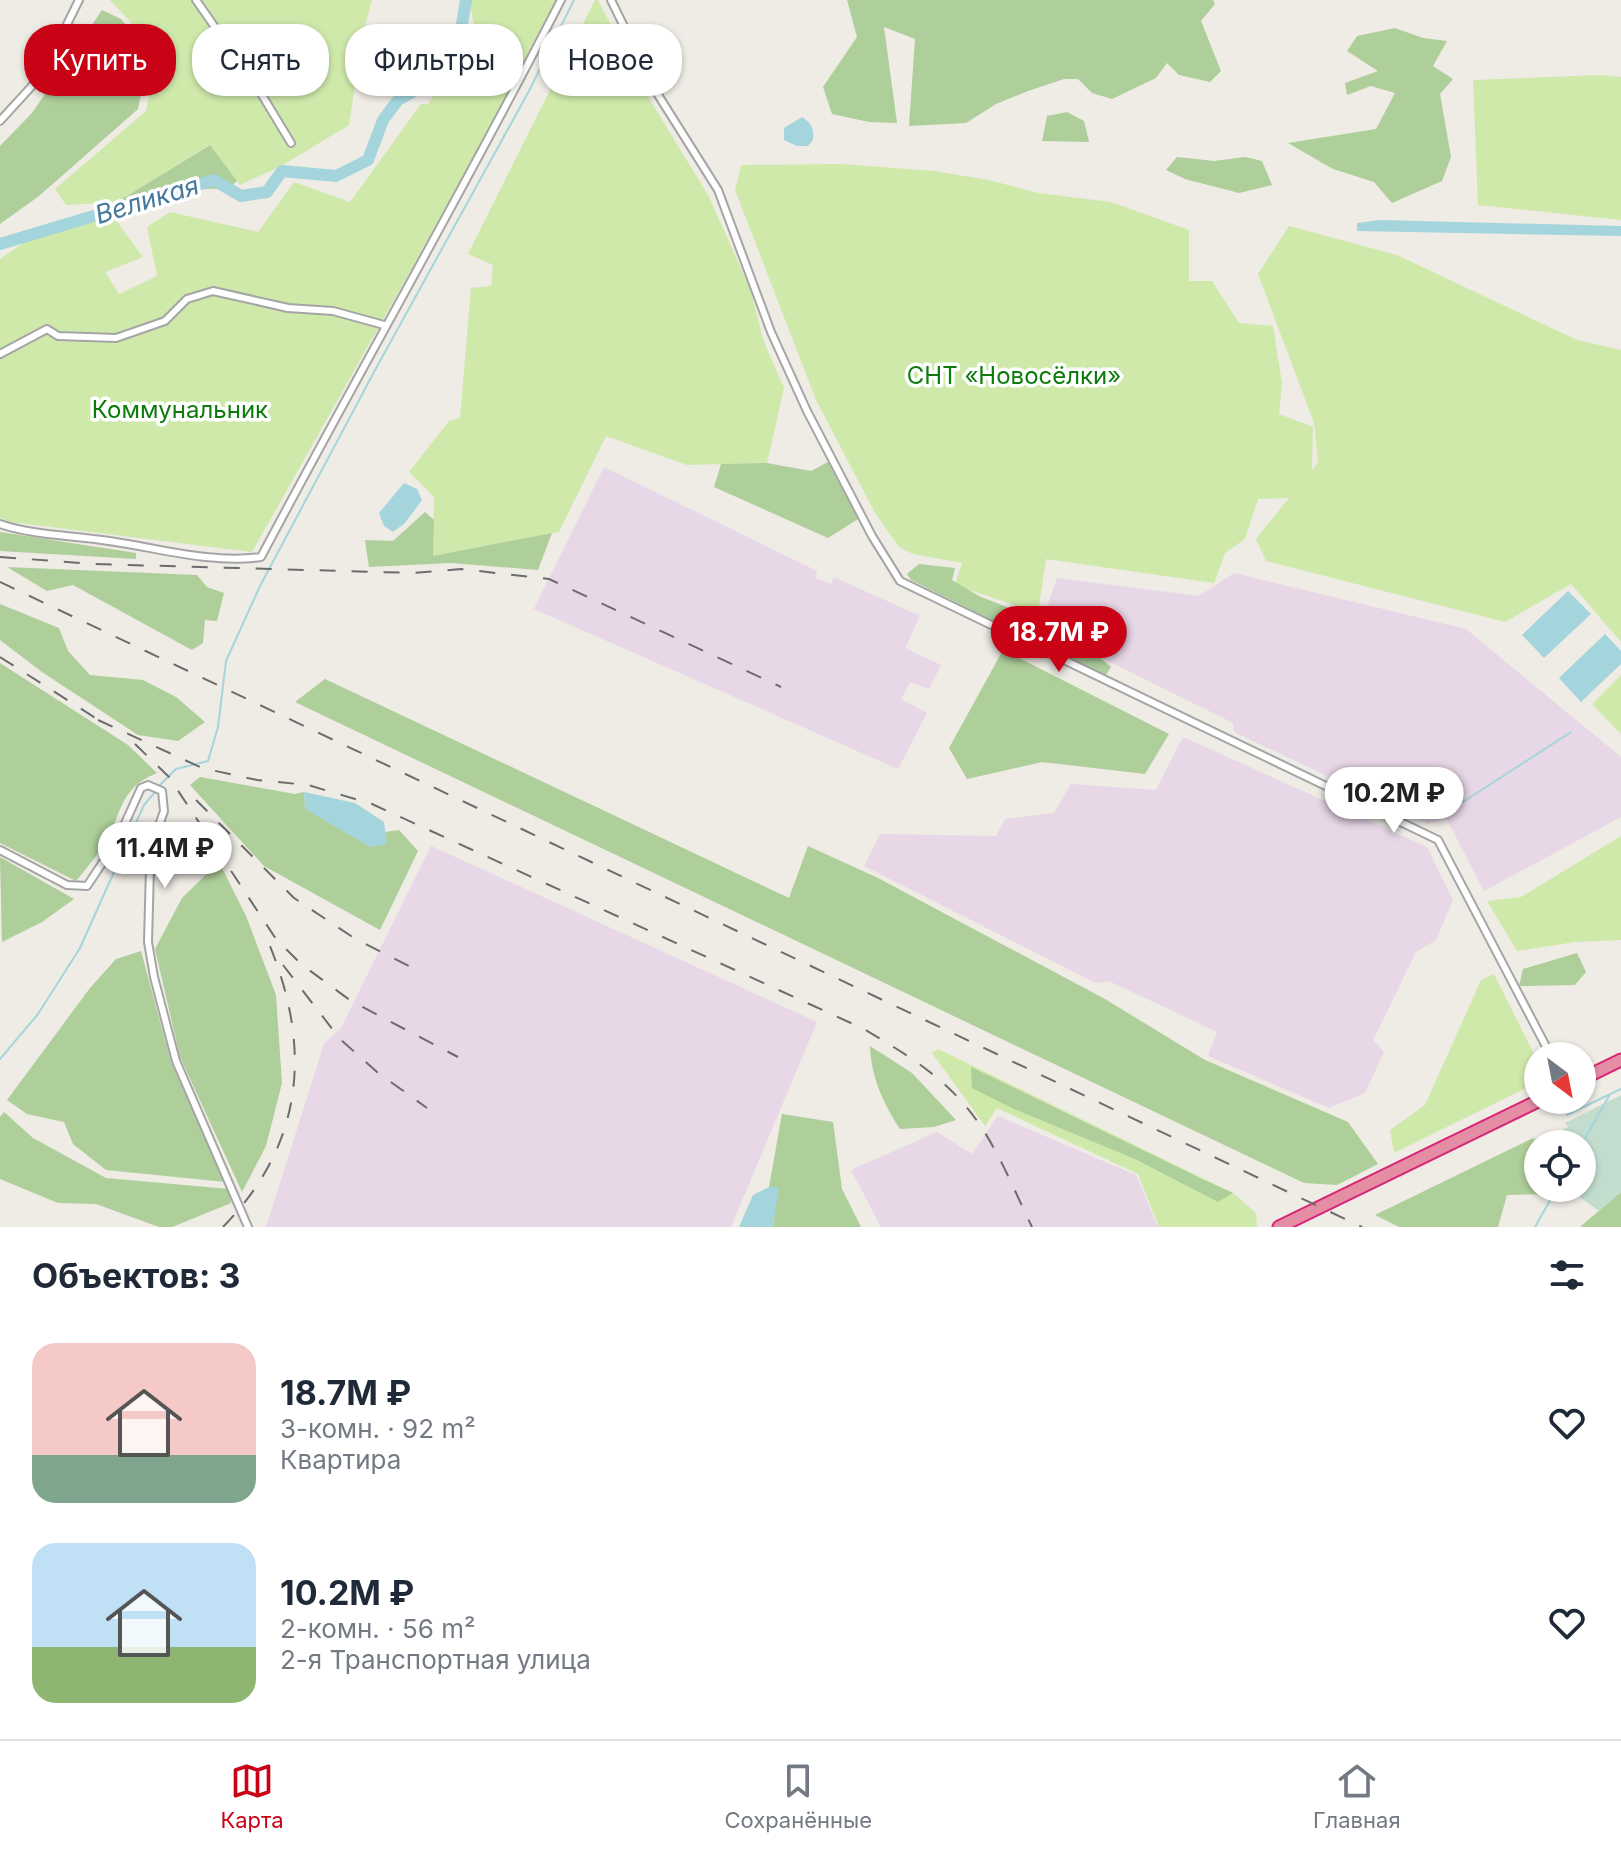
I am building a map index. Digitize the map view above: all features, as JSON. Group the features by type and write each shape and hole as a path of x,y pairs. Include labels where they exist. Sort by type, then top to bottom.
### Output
{"highway":[{"path":"1596,1072 1621,1060"},
{"path":"1279,1227 1524,1108"}],"street":[{"path":"0,121 42,75 79,0"},
{"path":"196,0 262,95 291,143"},
{"path":"0,524 24,532 111,541 154,551 246,559 261,557 384,325 484,150 561,0"},
{"path":"611,0 655,90 718,190 771,332 807,411 872,536 900,581 1438,840 1544,1042"},
{"path":"0,354 47,329 58,336 116,338 165,321 187,299 213,291 288,308 333,311 384,325"},
{"path":"0,850 67,885 87,886 117,841 141,788 148,785 162,791 164,811 150,868 148,942 154,977 176,1061 248,1227"}],"shaded area":[{"path":"604,467 817,571 816,578 831,584 834,577 920,616 905,648 941,665 929,689 910,682 901,699 927,713 898,769 534,609"},
{"path":"1234,573 1466,629 1621,757 1621,817 1484,891 1446,818 1428,824 1234,732 1233,723 1040,627 1057,578 1199,596"},
{"path":"1183,737 1427,847 1453,900 1436,940 1416,952 1373,1040 1384,1052 1365,1093 1329,1108 1208,1056 1217,1032 1109,981 1096,983 864,866 880,834 996,836 1005,819 1054,813 1071,784 1156,790"},
{"path":"431,846 817,1022 731,1227 266,1227 324,1044 341,1028"},
{"path":"998,1116 1136,1175 1158,1227 881,1227 851,1170 937,1132 972,1154"}],"green space":[{"path":"110,0 372,0 365,24 345,24 345,96 353,96 349,125 283,165 240,185 209,145 117,202 66,205 55,189 146,111 149,96 176,96 176,24 132,24"},
{"name":"Коммунальник","path":"462,0 558,0 545,24 539,24 539,36 523,66 523,24 474,24 470,5"},
{"path":"595,0 598,0 610,24 583,24"},
{"path":"847,0 1213,0 1215,4 1201,21 1221,71 1210,82 1179,75 1167,63 1156,78 1112,99 1092,93 1078,79 1064,79 996,104 966,123 909,126 915,39 884,27 897,123 869,122 832,114 823,87 857,37"},
{"path":"102,10 125,24 92,24"},
{"path":"1395,28 1423,38 1447,41 1433,66 1453,79 1440,94 1451,157 1442,181 1392,203 1374,182 1333,169 1288,143 1376,129 1395,93 1371,86 1347,95 1345,83 1378,71 1347,51 1357,36"},
{"path":"1600,75 1621,77 1621,220 1478,205 1473,80"},
{"path":"44,96 141,96 138,109 39,196 0,224 0,146 32,113"},
{"name":"Коммунальник","path":"434,96 507,96 252,552 10,522 0,518 0,259 36,234 112,215 143,257 105,272 119,294 157,276 147,227 170,212 258,232 294,182 350,202 421,104 428,104"},
{"path":"547,96 648,96 708,195 750,288 764,342 784,388 767,463 687,465 606,436 559,532 433,556 434,497 409,472 449,421 460,418 471,288 491,286 493,265 468,254"},
{"path":"1067,112 1084,121 1089,142 1042,141 1047,116"},
{"path":"210,145 237,181 228,189 186,190 117,202"},
{"path":"1177,157 1214,161 1245,157 1262,161 1272,185 1239,193 1185,179 1166,170"},
{"name":"СНТ «Новосёлки»","path":"840,164 934,171 989,180 1038,193 1111,202 1189,230 1189,281 1212,281 1239,323 1273,326 1282,384 1279,414 1313,427 1312,470 1318,462 1314,423 1258,274 1289,226 1397,255 1577,340 1621,350 1621,642 1571,584 1505,622 1266,561 1256,539 1289,498 1258,499 1245,539 1225,553 1214,583 1046,559 1038,613 955,585 962,563 913,554 899,547 875,513 816,400 735,190 741,165"},
{"path":"828,462 858,519 828,538 714,487 721,464 767,463 811,471"},
{"path":"425,512 434,520 433,556 552,533 538,570 451,563 369,567 365,540 393,541"},
{"path":"0,532 136,553 136,559 0,551"},
{"path":"919,564 955,568 952,580 979,596 1024,614 1040,627 1098,656 1111,667 1105,676 911,580 907,574"},
{"path":"7,567 197,575 207,587 224,593 217,621 205,620 203,643 192,650 73,585 47,591"},
{"path":"0,604 59,628 68,651 90,675 143,680 176,697 205,722 178,741 138,735 42,672 0,640"},
{"path":"1003,650 1169,734 1145,774 1042,762 967,779 949,748"},
{"path":"0,663 128,745 157,773 134,787 127,796 103,846 76,881 0,843"},
{"path":"1621,675 1621,734 1592,704"},
{"path":"325,679 789,898 808,846 878,878 1105,999 1205,1060 1348,1122 1378,1164 1337,1185 1304,1183 295,702"},
{"path":"200,777 295,794 304,792 305,809 386,844 385,832 399,830 418,851 380,930 264,866 190,785"},
{"path":"1621,836 1621,940 1575,942 1517,951 1487,901 1521,897"},
{"path":"0,857 74,899 42,922 2,942"},
{"path":"219,862 246,916 276,995 282,1083 266,1146 242,1192 180,1057 155,949 182,898"},
{"path":"141,951 171,1062 226,1182 106,1170 73,1144 64,1122 27,1114 7,1100 90,988 116,959"},
{"path":"1577,953 1586,972 1575,985 1519,986 1523,969"},
{"path":"1494,974 1528,1042 1524,1042 1524,1089 1394,1153 1390,1130 1425,1105 1481,980"},
{"path":"870,1046 912,1073 956,1120 934,1127 900,1129 879,1090"},
{"path":"938,1049 1233,1193 1256,1213 1257,1227 1159,1227 1138,1174 997,1108 985,1126 932,1053"},
{"path":"971,1067 1233,1193 1218,1202 1135,1159 1014,1109 972,1088"},
{"path":"1621,1095 1621,1192 1599,1211 1586,1202 1596,1202 1596,1130 1562,1130 1568,1127 1565,1123 1583,1114 1596,1114 1596,1108"},
{"path":"4,1112 33,1138 106,1178 229,1189 231,1203 172,1227 159,1227 96,1204 58,1203 0,1179 0,1117"},
{"path":"782,1114 833,1122 842,1189 861,1227 773,1227 778,1187 769,1187"},
{"path":"1524,1142 1524,1195 1507,1195 1498,1227 1399,1227 1375,1215"},
{"path":"1621,1192 1621,1227 1580,1227"}],"water":[{"path":"802,117 813,129 813,140 808,146 797,146 784,140 784,128"},
{"path":"1380,220 1621,226 1621,236 1357,231 1357,223"},
{"path":"404,483 417,489 422,500 405,523 393,532 384,526 379,513"},
{"path":"1568,591 1591,614 1544,658 1522,635"},
{"path":"1605,634 1621,651 1621,664 1581,702 1559,678"},
{"path":"304,792 355,803 384,822 387,844 370,847 305,809"},
{"path":"769,1187 779,1187 773,1227 739,1227 753,1195"}],"waterway":[{"name":"Великая","path":"0,244 214,180 241,196 267,192 282,171 336,176 368,160 383,120 398,100 439,77 457,54 466,0"},
{"path":"160,785 176,769 208,761 218,727 226,661 260,586 529,91 574,0"},
{"path":"1463,802 1571,732"},
{"path":"0,1059 38,1014 80,948 144,805 155,792"},
{"path":"1567,1115 1621,1089"},
{"path":"1590,1130 1609,1096"},
{"path":"1535,1227 1549,1202"}],"railway":[{"path":"0,557 94,564 414,573 461,569 549,579 781,687"},
{"path":"0,582 1362,1227"},
{"path":"0,657 108,726"},
{"path":"98,720 202,768 257,780 308,785 372,804 864,1029 929,1071 963,1103 993,1147 1032,1227"},
{"path":"135,744 169,777 276,939 301,964 351,1001 458,1057"},
{"path":"196,800 294,898 354,938 409,966"},
{"path":"223,1227 251,1194 272,1159 286,1124 293,1087 295,1050 290,1011 280,972 264,932"},
{"path":"283,965 340,1039 377,1072 427,1108"}]}
